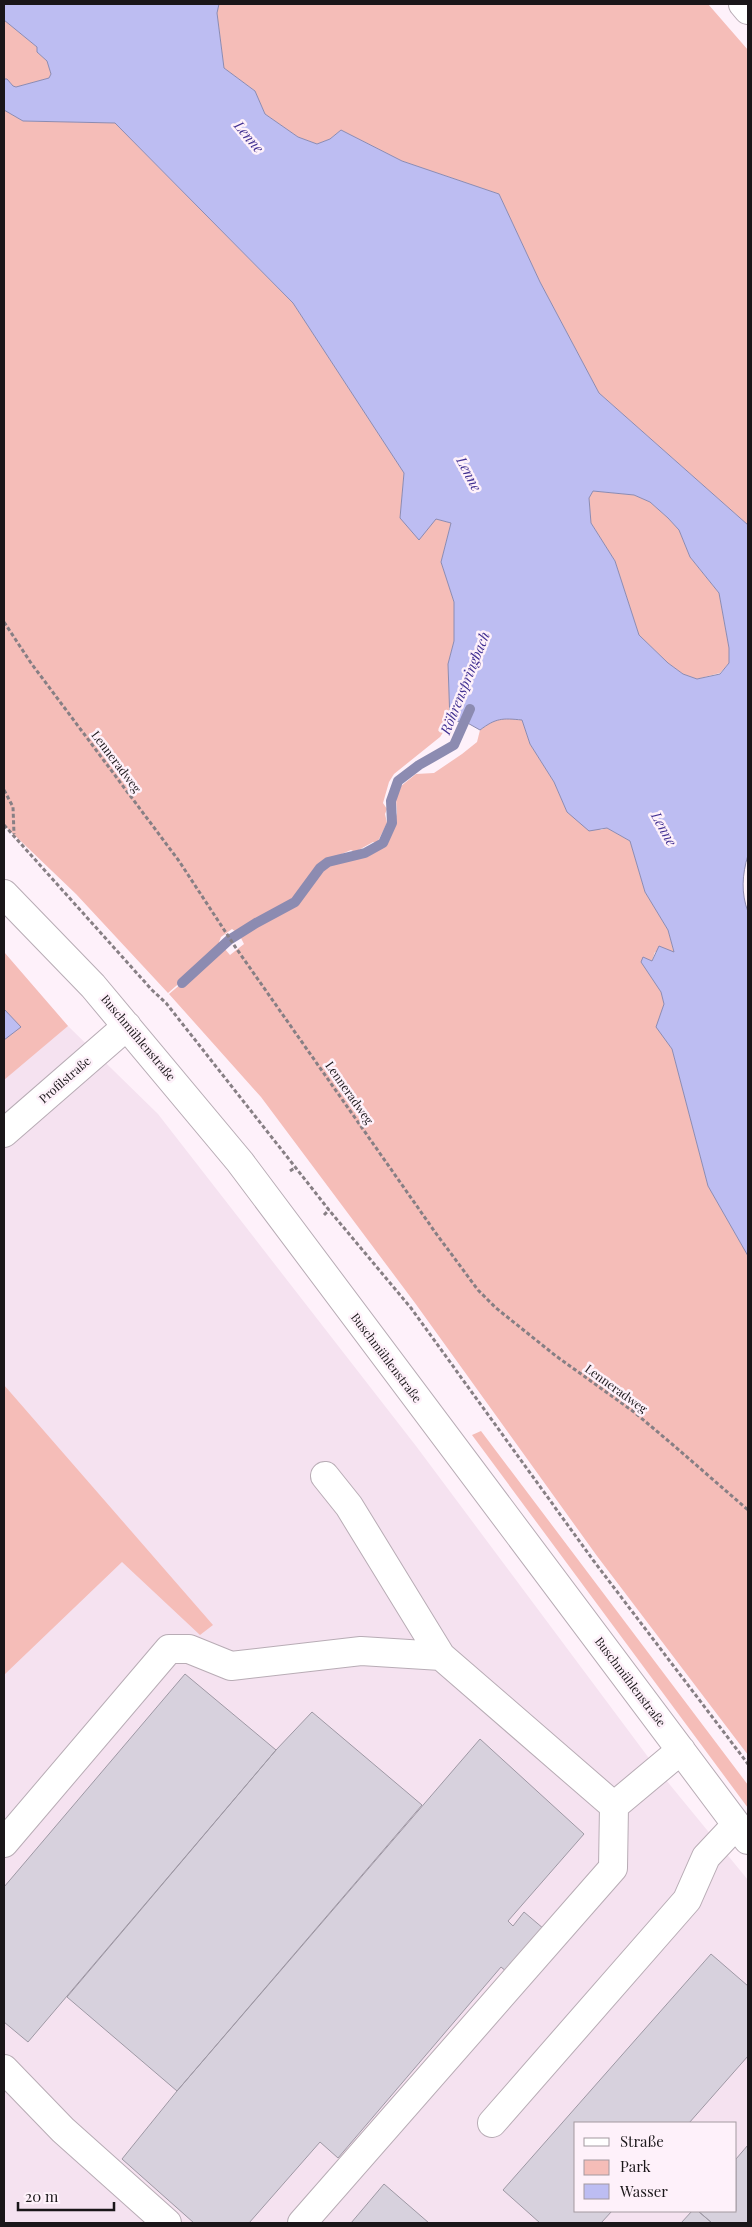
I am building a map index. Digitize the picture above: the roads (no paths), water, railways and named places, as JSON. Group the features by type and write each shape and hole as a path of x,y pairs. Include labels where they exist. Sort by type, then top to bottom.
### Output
{"street":[{"path":"743,4 748,10"},
{"name":"Buschmühlenstraße","path":"4,894 94,986 240,1162 742,1832"},
{"name":"Profilstraße","path":"4,1133 127,1026"},
{"path":"325,1476 349,1506 441,1656 614,1806"},
{"path":"4,1843 169,1649 189,1648 231,1666 361,1651 441,1656"},
{"path":"302,2223 613,1868 614,1806 681,1750"},
{"path":"492,2123 686,1900 706,1857 742,1832"},
{"path":"4,2069 63,2130 167,2223"}],"water":[{"name":"Lenne","path":"4,4 219,4 217,13 224,68 255,91 265,114 298,137 317,144 330,139 341,130 402,161 499,194 540,282 599,393 748,525 748,855 743,884 748,912 748,1256 708,1186 672,1049 656,1027 664,1004 661,992 641,962 643,957 652,961 659,946 674,952 668,930 645,892 630,841 607,828 589,831 567,812 554,782 530,744 522,720 500,720 490,723 480,730 464,721 450,722 448,664 454,641 454,602 441,562 451,523 436,519 419,540 400,518 404,473 293,303 115,123 23,121 4,110 4,79 7,79 16,87 49,78 51,74 47,61 37,52 37,47 4,20","holes":["593,491 634,495 650,502 679,530 690,557 719,593 729,648 729,663 720,674 697,679 683,674 668,663 639,635 615,561 591,523 589,498"]},
{"path":"4,1009 21,1027 4,1040"}],"waterway":[{"name":"Röhrenspringbach","path":"182,983 229,940 295,902 320,868 328,862 365,853 383,843 392,823 391,801 398,781 419,765 454,745 470,709"}]}
